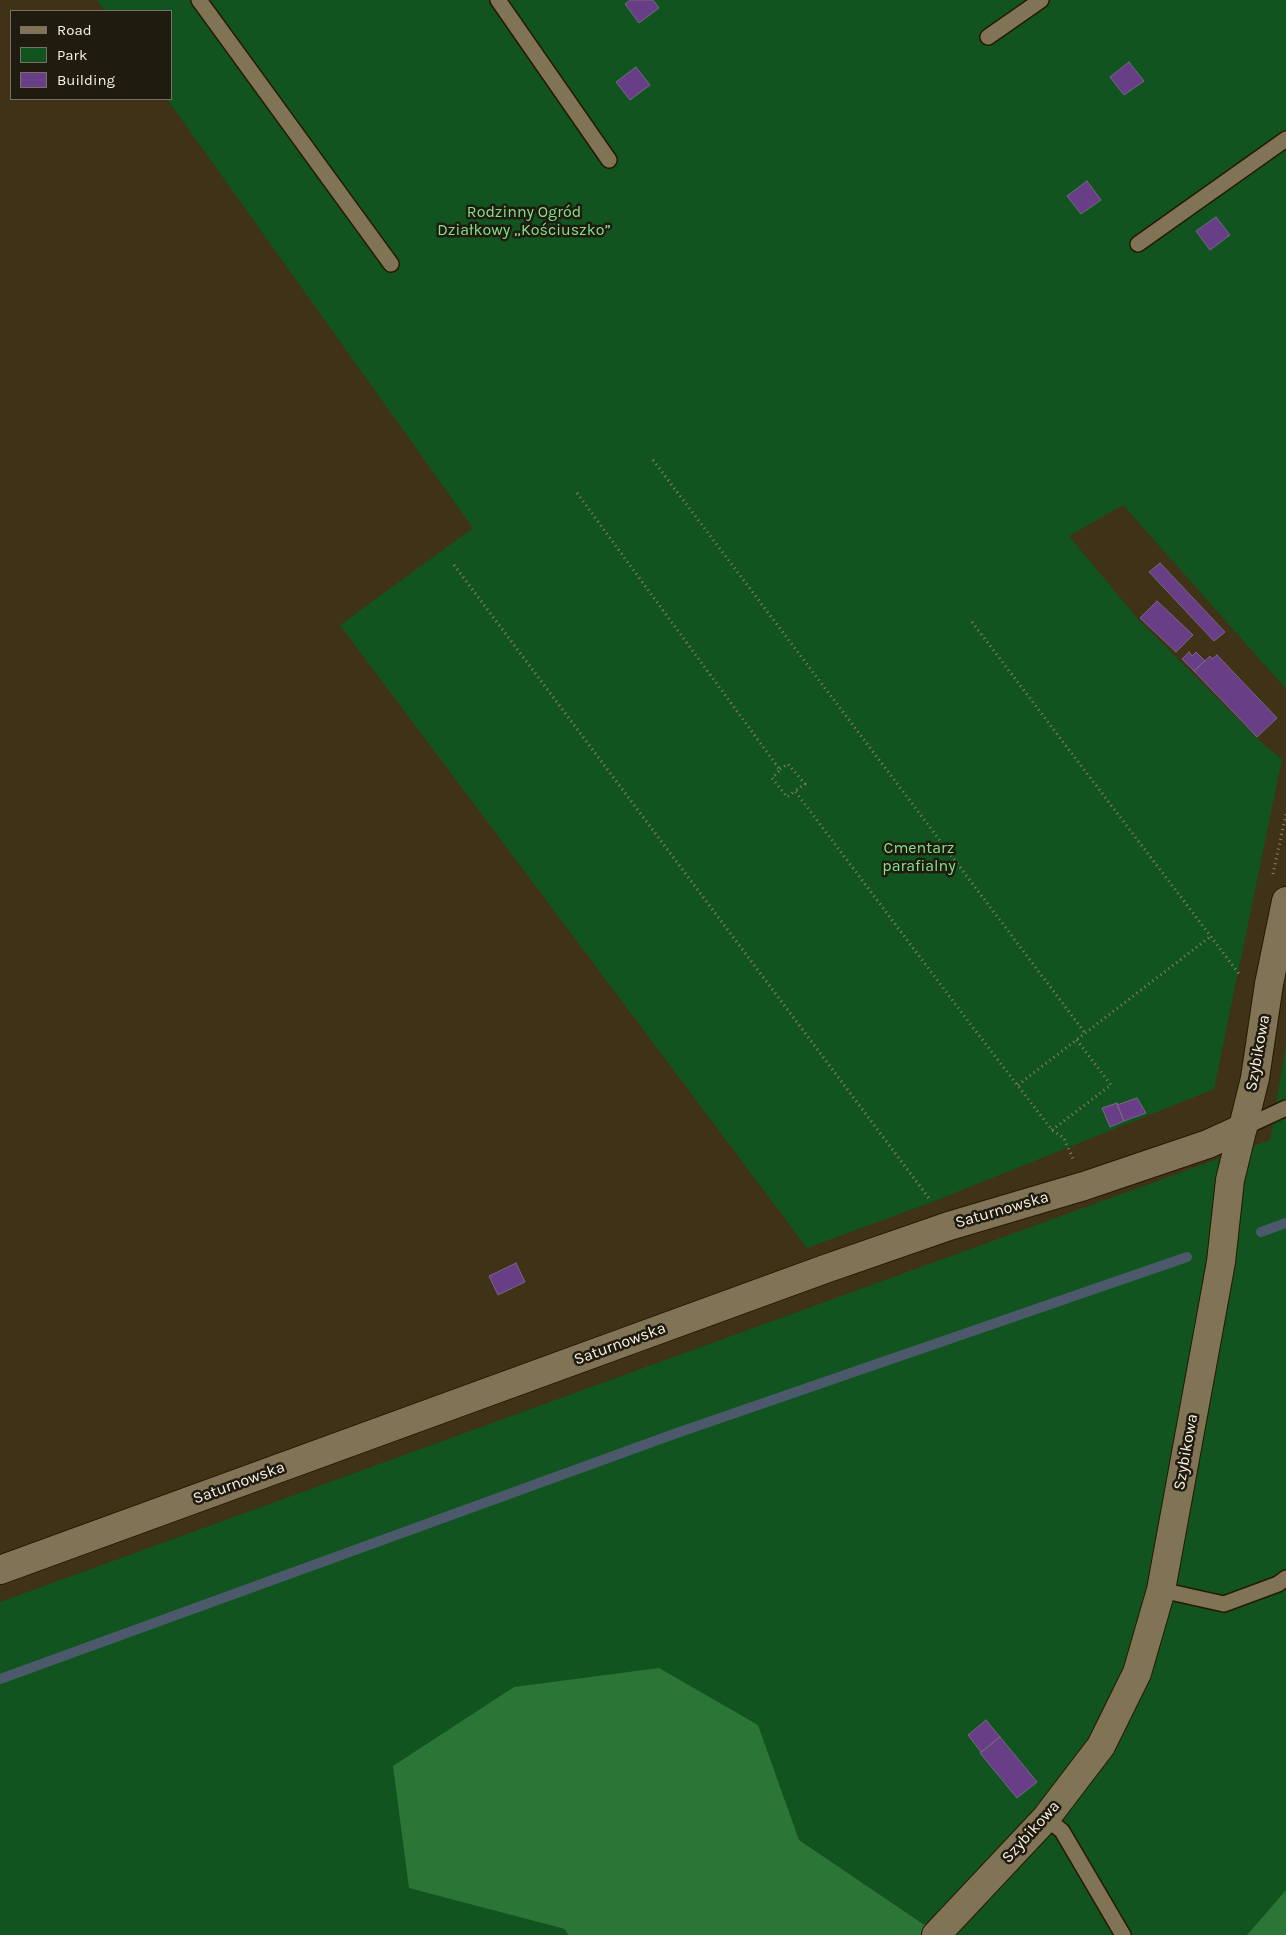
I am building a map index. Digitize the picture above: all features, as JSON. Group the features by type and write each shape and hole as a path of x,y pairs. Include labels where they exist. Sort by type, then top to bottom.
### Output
{"street":[{"name":"Szybikowa","path":"936,1935 1046,1818 1101,1746 1137,1674 1161,1590 1220,1262 1230,1180 1255,1078 1269,984 1279,892"},
{"name":"Saturnowska","path":"0,1570 825,1269 948,1226 1084,1186 1208,1144 1243,1128"}],"lane":[{"path":"199,0 391,264"},
{"path":"498,0 609,160"},
{"path":"988,37 1041,0"},
{"path":"1138,244 1286,139"},
{"path":"1243,1128 1286,1108"},
{"path":"1161,1590 1224,1604 1278,1584 1286,1578"},
{"path":"1046,1818 1062,1832 1123,1935"}],"path":[{"path":"653,460 1085,1033"},
{"path":"577,493 780,770"},
{"path":"454,565 932,1202"},
{"path":"972,622 1210,936 1242,977 1247,978"},
{"path":"788,764 805,784 796,791 787,797 772,778 788,764"},
{"path":"796,791 1052,1130 1111,1085 1076,1039"},
{"path":"1279,892 1286,814"},
{"path":"1018,1085 1210,936"}],"green space":[{"path":"97,0 1286,0 1286,689 1123,505 1069,536 1137,618 1265,746 1282,759 1214,1089 932,1202 807,1248 340,625 473,528 168,100 172,100 172,10 104,10"},
{"path":"1286,1044 1286,1890 1247,1935 958,1935 923,1924 799,1840 758,1725 565,1929 568,1935 0,1935 0,1602 1270,1140"},
{"path":"659,1668 758,1725 799,1840 923,1924 958,1935 568,1935 565,1929 409,1888 393,1766 514,1687"},
{"path":"1286,1890 1286,1935 1247,1935"}],"building":[{"path":"630,0 653,0 659,8 639,23 625,4"},
{"path":"1129,62 1144,81 1124,95 1110,77"},
{"path":"636,67 650,85 630,100 616,82"},
{"path":"1087,181 1101,200 1081,214 1067,196"},
{"path":"1216,217 1230,235 1210,250 1196,231"},
{"path":"1160,563 1225,632 1214,641 1149,572"},
{"path":"1157,601 1193,635 1176,652 1140,618"},
{"path":"1189,652 1192,656 1196,652 1205,661 1194,671 1182,659"},
{"path":"1217,655 1277,718 1257,737 1194,671 1210,656 1212,659"},
{"path":"1137,1098 1146,1113 1124,1121 1117,1105"},
{"path":"1117,1103 1124,1121 1110,1127 1102,1108"},
{"path":"516,1263 525,1282 498,1295 489,1276"},
{"path":"986,1720 1000,1737 981,1752 968,1735"},
{"path":"1000,1737 1037,1782 1017,1798 980,1753"}],"waterway":[{"path":"1261,1232 1286,1223"},
{"path":"0,1679 674,1434 1187,1257"}],"park label":[{"name":"Rodzinny Ogród Działkowy „Kościuszko”","path":"524,221"},
{"name":"Cmentarz parafialny","path":"919,857"}]}
